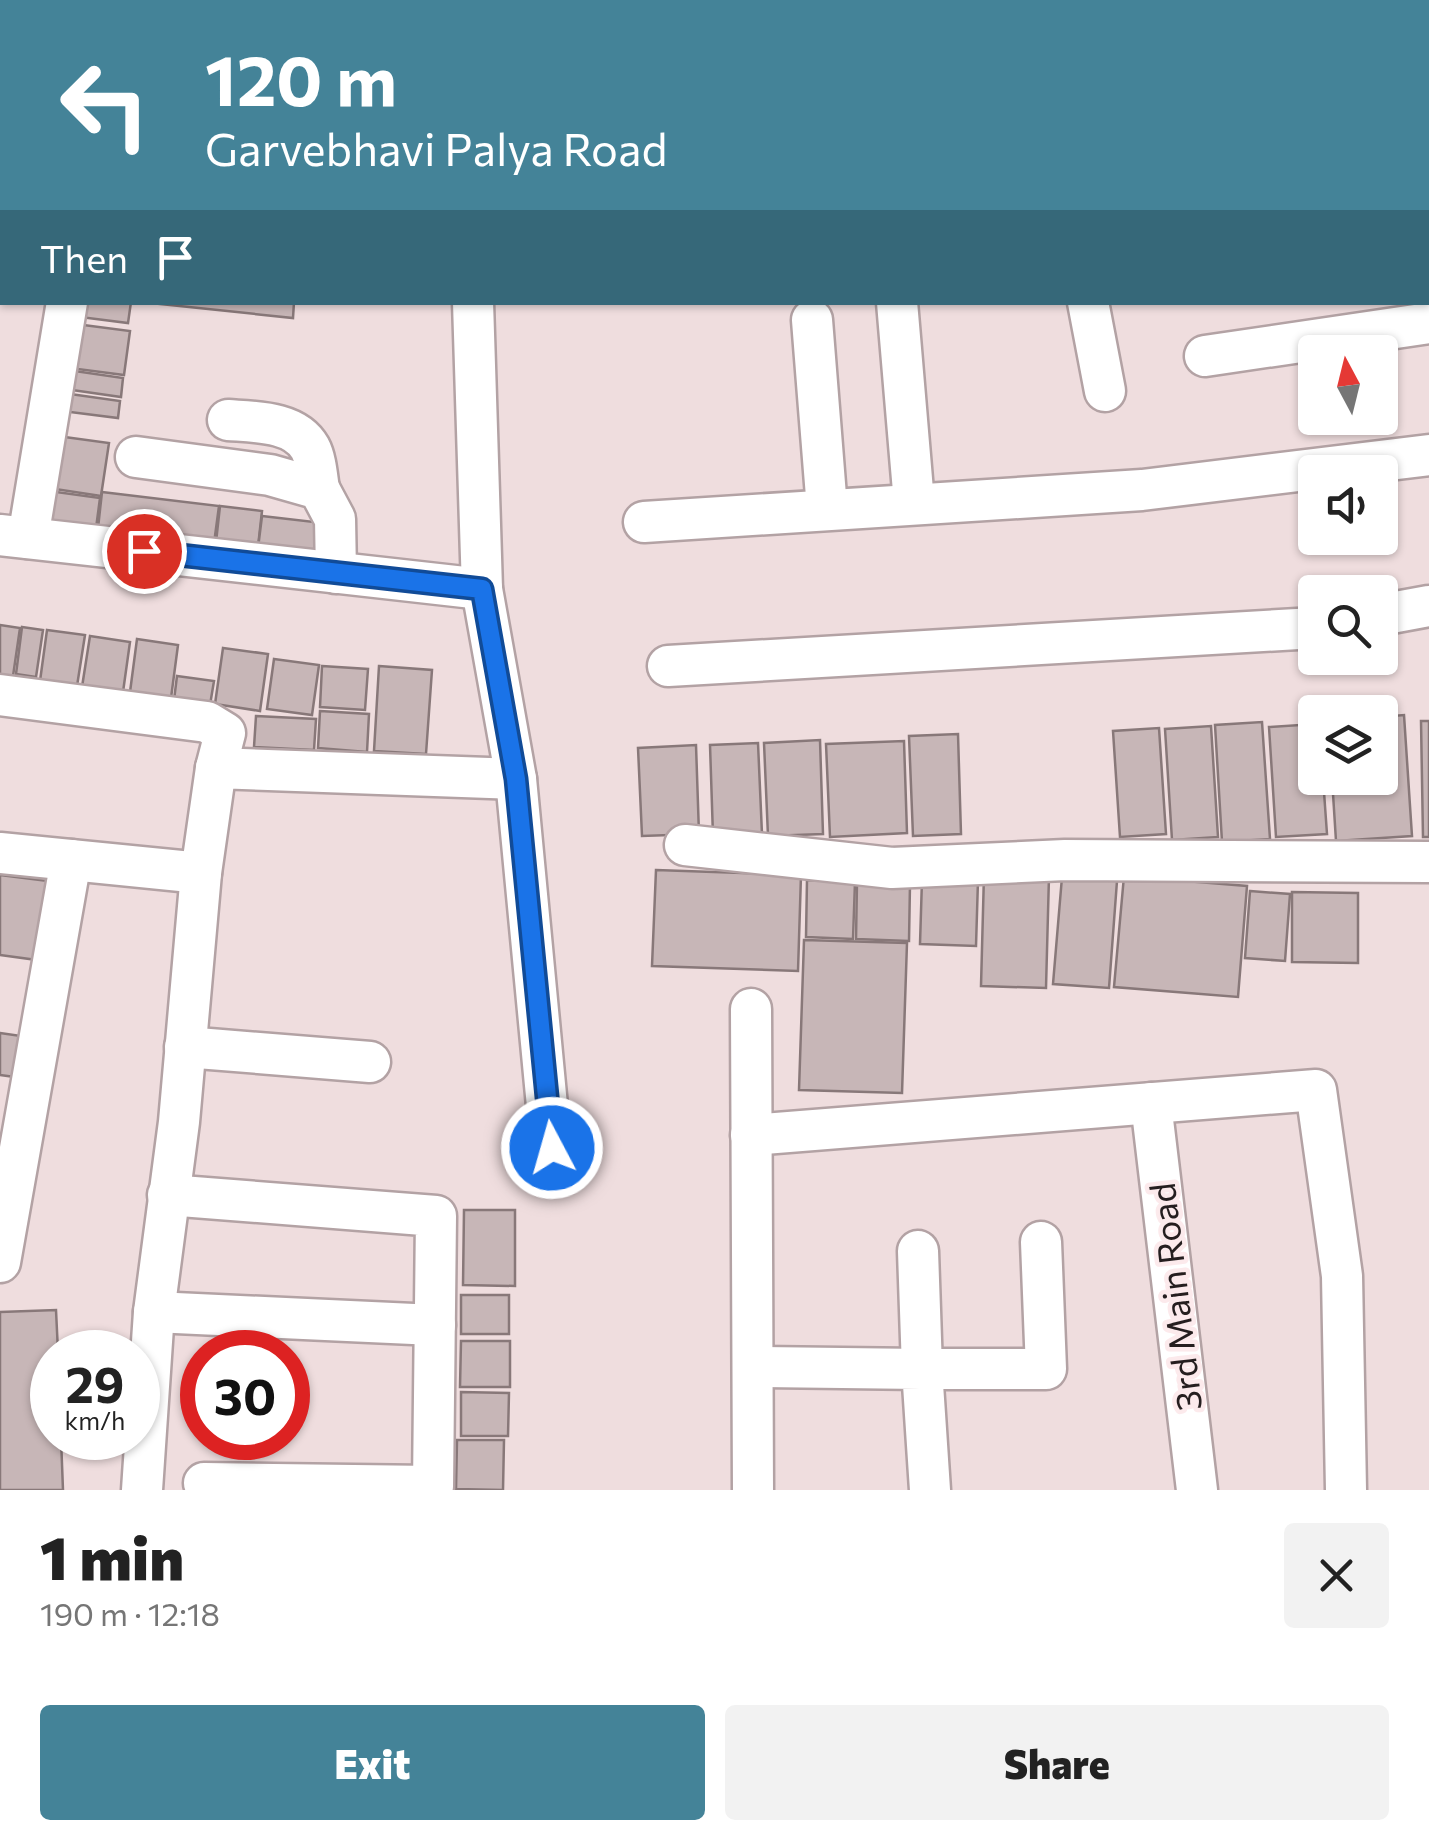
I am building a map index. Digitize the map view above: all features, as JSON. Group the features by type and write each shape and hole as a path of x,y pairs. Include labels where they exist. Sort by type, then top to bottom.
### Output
{"street":[{"path":"66,305 14,537 482,589"},
{"path":"473,305 482,589 516,779 552,1148"},
{"path":"897,305 914,503"},
{"path":"1089,305 1105,391"},
{"path":"812,320 827,509"},
{"path":"1204,356 1429,323"},
{"path":"228,420 275,424 298,435 310,448 319,488 335,519 336,573"},
{"path":"644,522 1142,490 1429,455"},
{"path":"136,456 270,476 319,488"},
{"path":"1398,612 1429,606"},
{"path":"668,666 1298,629"},
{"path":"0,695 206,722 225,733 201,873 186,1048 154,1312 142,1490"},
{"path":"216,768 516,779"},
{"path":"685,845 892,868 1065,860 1429,862"},
{"path":"0,852 201,873"},
{"path":"0,1262 71,860"},
{"path":"751,1010 754,1490"},
{"path":"186,1048 370,1062"},
{"path":"751,1136 1316,1090 1342,1276 1346,1490"},
{"name":"3rd Main Road","path":"1151,1103 1197,1490"},
{"path":"168,1195 436,1216 433,1486 204,1483"},
{"path":"753,1367 1046,1368 1041,1242"},
{"path":"918,1251 930,1490"},
{"path":"154,1312 434,1325"}],"building":[{"path":"74,305 131,305 128,323 72,316"},
{"path":"170,305 294,305 293,318"},
{"path":"68,323 130,331 124,375 62,367"},
{"path":"61,369 123,378 121,397 58,388"},
{"path":"56,392 120,401 118,418 54,410"},
{"path":"50,435 109,443 101,496 42,487"},
{"path":"42,490 100,498 95,536 37,528"},
{"path":"102,492 219,506 213,551 97,537"},
{"path":"220,506 262,511 257,556 215,551"},
{"path":"262,516 323,523 318,564 257,556"},
{"path":"0,625 20,628 12,683 0,681"},
{"path":"22,627 43,630 36,677 16,674"},
{"path":"47,630 85,635 77,686 40,681"},
{"path":"90,636 130,642 123,692 82,687"},
{"path":"137,639 178,645 171,698 130,692"},
{"path":"223,648 268,654 260,711 215,704"},
{"path":"274,659 319,665 312,715 267,709"},
{"path":"322,666 368,669 365,710 320,707"},
{"path":"379,666 432,670 426,754 374,751"},
{"path":"177,676 214,681 210,705 174,700"},
{"path":"320,711 369,714 367,752 318,748"},
{"path":"1404,715 1412,836 1336,841 1333,795 1398,795 1398,716"},
{"path":"256,716 316,719 314,750 254,747"},
{"path":"1421,721 1429,721 1429,837 1423,837"},
{"path":"1262,722 1270,839 1222,842 1215,725"},
{"path":"1298,725 1298,795 1324,795 1327,834 1276,837 1269,727"},
{"path":"1211,726 1218,837 1172,840 1165,729"},
{"path":"1159,728 1166,834 1120,837 1113,731"},
{"path":"958,734 961,834 913,836 909,736"},
{"path":"820,740 823,834 768,836 764,743"},
{"path":"904,741 907,833 830,837 826,744"},
{"path":"758,743 762,834 713,836 710,745"},
{"path":"696,745 699,834 642,836 638,748"},
{"path":"656,870 801,875 798,971 652,966"},
{"path":"984,874 1049,876 1046,988 981,986"},
{"path":"0,875 48,881 37,960 0,955"},
{"path":"1124,876 1247,886 1238,997 1114,987"},
{"path":"1062,877 1117,881 1109,988 1053,984"},
{"path":"922,879 978,880 976,946 920,944"},
{"path":"807,880 855,882 853,939 806,937"},
{"path":"857,882 910,884 909,941 856,939"},
{"path":"1250,891 1290,894 1285,961 1245,958"},
{"path":"1292,892 1358,893 1358,963 1292,962"},
{"path":"804,940 907,943 902,1093 799,1090"},
{"path":"0,1033 21,1036 15,1077 0,1075"},
{"path":"464,1210 515,1210 515,1286 463,1285"},
{"path":"461,1295 509,1295 509,1334 461,1334"},
{"path":"56,1310 57,1330 30,1330 30,1460 62,1460 63,1490 0,1490 0,1312"},
{"path":"461,1341 510,1341 510,1387 460,1387"},
{"path":"461,1392 509,1393 508,1436 461,1436"},
{"path":"457,1440 504,1440 503,1490 456,1489"}],"route":[{"path":"144,551 482,589 516,779 552,1148"}]}
